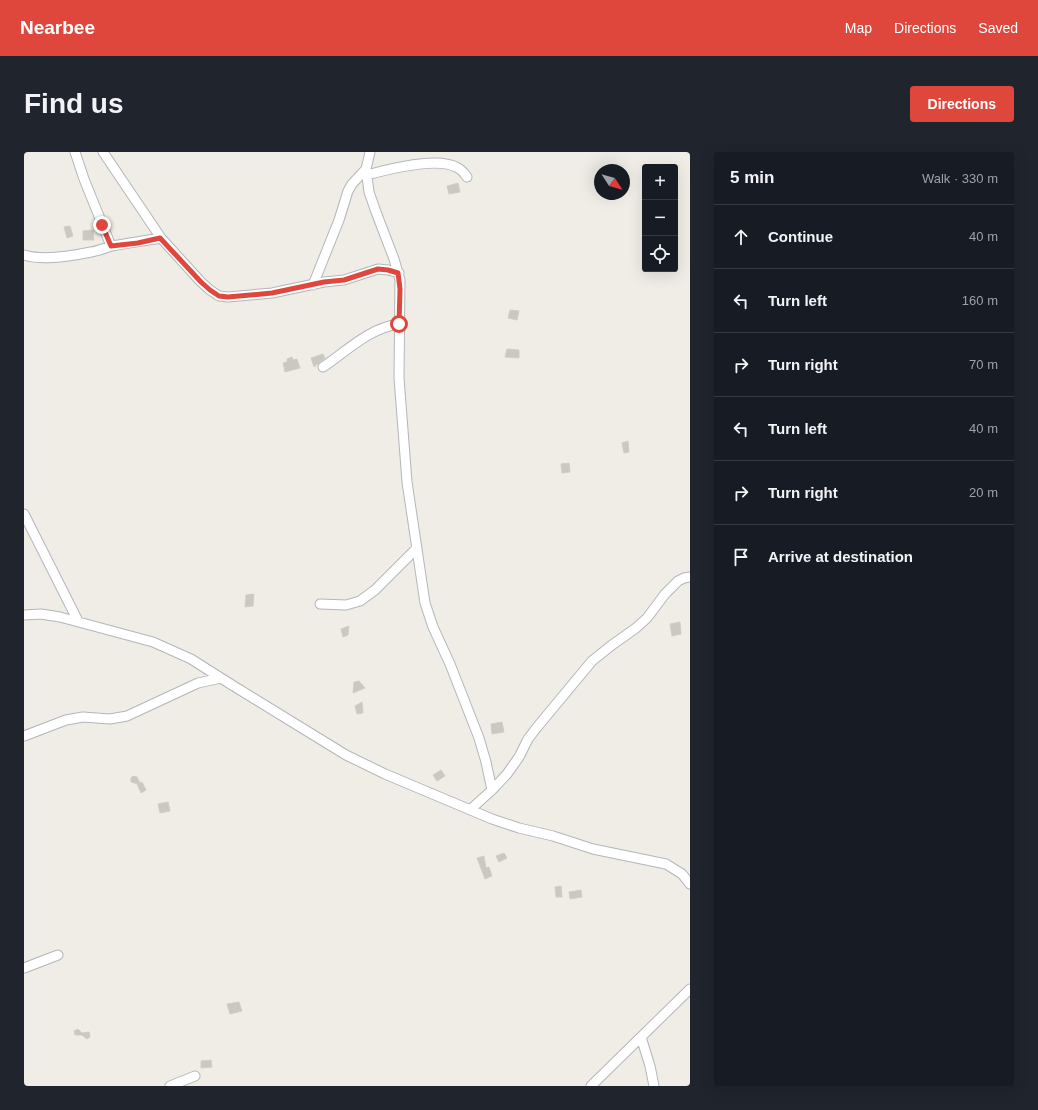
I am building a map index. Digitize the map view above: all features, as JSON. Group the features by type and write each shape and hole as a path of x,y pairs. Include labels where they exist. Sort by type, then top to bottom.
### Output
{"street":[{"path":"75,152 111,246"},
{"path":"103,152 160,238 201,282 219,296 228,297 272,293 344,280 378,269 398,273"},
{"path":"370,152 366,172 369,192 394,259 400,289 399,378 406,482 425,603 428,616 450,664 479,738 492,790"},
{"path":"313,285 339,220 348,191 352,184 366,172 436,163 449,164 457,167 467,177"},
{"path":"24,255 44,258 91,252 111,246 138,243 160,238"},
{"path":"323,367 374,332 388,325 399,324"},
{"path":"24,514 78,620"},
{"path":"320,604 346,605 360,601 375,590 417,548"},
{"path":"471,809 492,790 519,757 528,740 538,726 592,661 647,618 665,594 678,581 690,577"},
{"path":"24,615 41,614 78,620 153,642 191,659 346,755 385,774 492,819 519,828 553,836 593,849 666,864 682,874 690,884"},
{"path":"24,736 66,720 83,717 110,719 127,716 198,683 220,678"},
{"path":"24,968 58,955"},
{"path":"591,1086 690,989"},
{"path":"641,1037 650,1066 654,1086"},
{"path":"170,1086 195,1076"}],"building":[{"path":"458,183 460,192 449,194 447,186"},
{"path":"70,226 73,236 67,238 64,227"},
{"path":"93,230 94,240 83,240 83,231"},
{"path":"510,310 519,311 517,320 508,318"},
{"path":"507,349 519,350 519,358 505,357"},
{"path":"323,354 325,358 314,367 311,358"},
{"path":"292,357 293,360 297,359 300,368 285,372 283,363 287,362 287,359"},
{"path":"628,441 629,452 624,453 622,443"},
{"path":"569,463 570,472 562,473 561,464"},
{"path":"254,594 253,606 245,607 246,595"},
{"path":"680,622 681,634 672,636 670,624"},
{"path":"349,626 348,635 343,637 341,629"},
{"path":"359,681 365,688 353,693 354,682"},
{"path":"362,702 363,713 357,714 355,706"},
{"path":"502,722 504,732 492,734 491,724"},
{"path":"441,770 445,776 437,781 433,775"},
{"path":"133,776 137,777 140,783 142,782 146,790 141,793 138,784 131,782 131,778"},
{"path":"168,802 170,811 160,813 158,804"},
{"path":"504,853 507,858 499,862 496,856"},
{"path":"484,856 486,868 489,867 492,876 485,879 477,858"},
{"path":"561,886 562,897 556,897 555,887"},
{"path":"581,890 582,897 570,899 569,892"},
{"path":"239,1002 242,1011 230,1014 227,1004"},
{"path":"78,1029 82,1033 89,1032 90,1037 87,1039 82,1035 75,1035 74,1031"},
{"path":"211,1060 212,1067 201,1068 201,1061"}],"route":[{"path":"102,225 111,246 138,243 160,238 201,282 214,294 219,296 228,297 272,293 324,282 344,280 378,269 398,273 400,280 399,324"}]}
